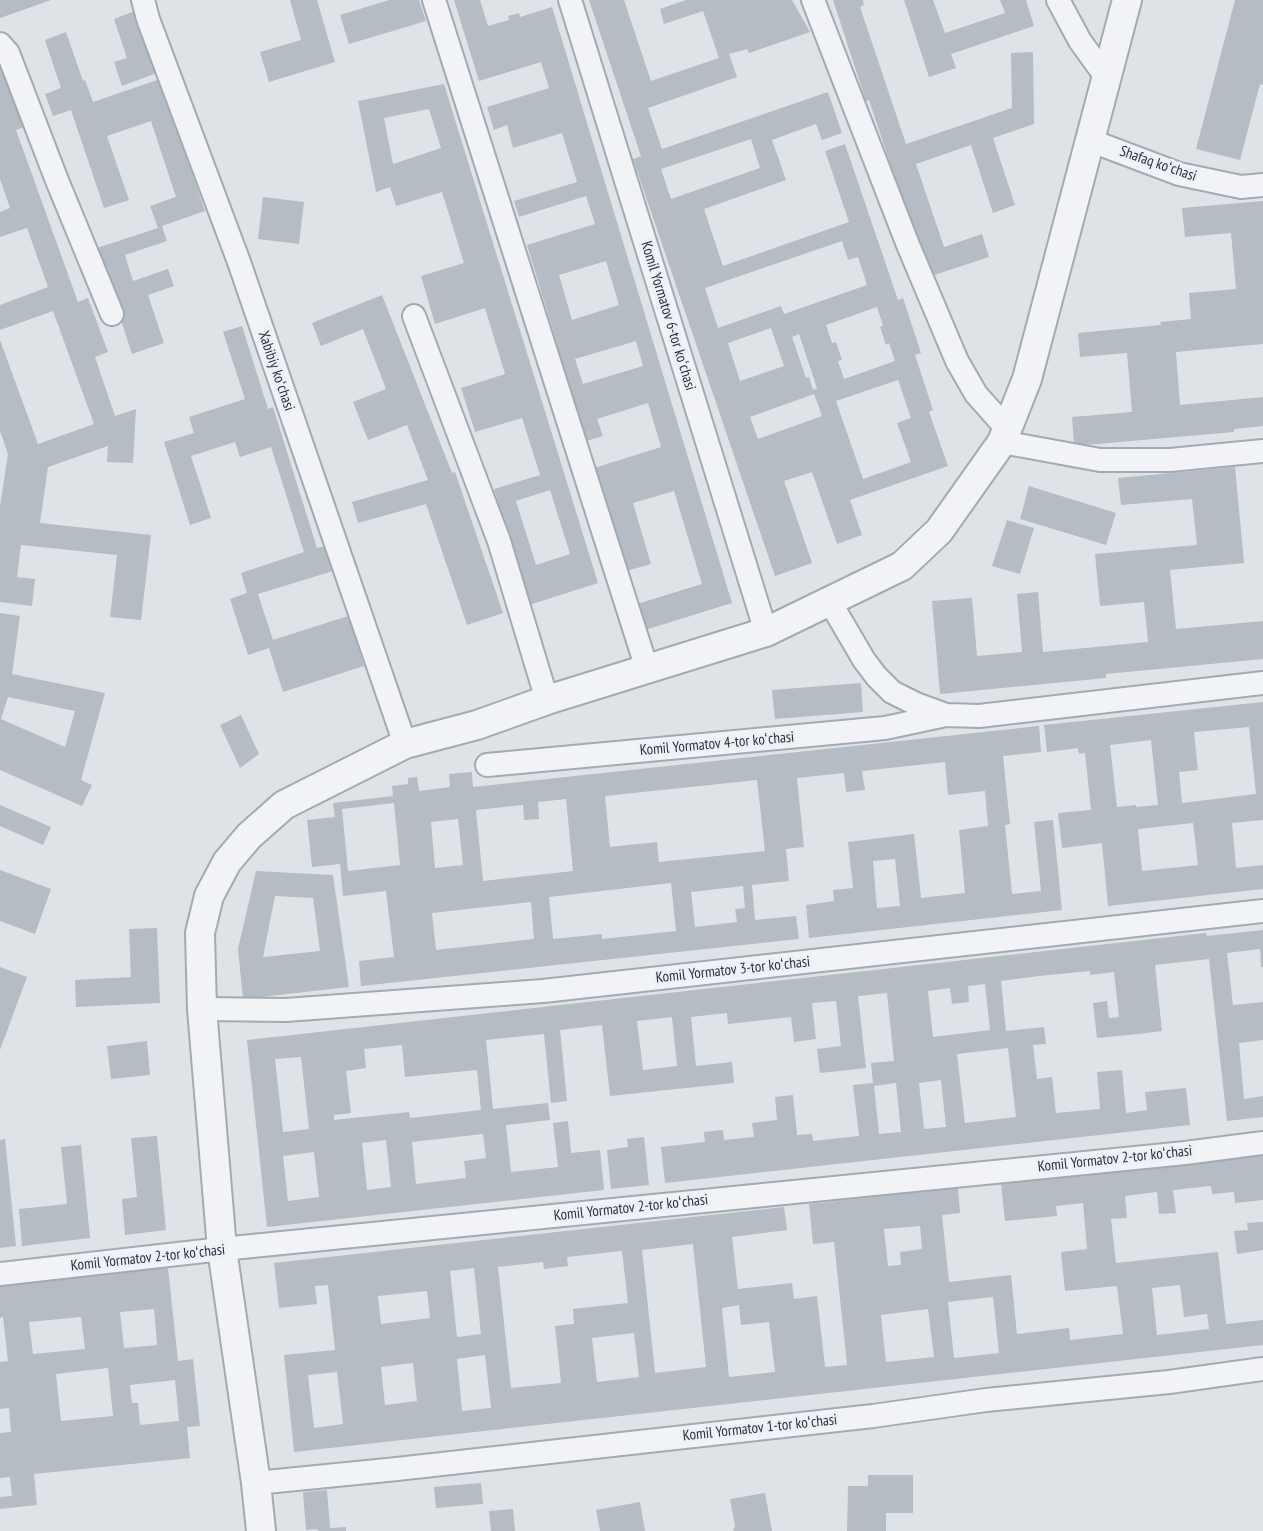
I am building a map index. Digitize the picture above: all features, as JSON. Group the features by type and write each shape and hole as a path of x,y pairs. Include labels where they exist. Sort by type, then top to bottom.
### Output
{"street":[{"name":"Xabibiy koʻchasi","path":"143,0 148,19 239,262 405,744"},
{"path":"434,0 647,669"},
{"name":"Komil Yormatov 6-tor koʻchasi","path":"570,0 766,632"},
{"path":"813,0 908,246 957,361 1004,435 1100,460 1170,460 1263,451"},
{"path":"1058,0 1080,41 1106,77"},
{"path":"261,1531 222,1250 202,1009 200,933 209,896 227,862 249,836 284,805 405,744 477,725 547,700 766,632 902,566 939,531 1004,435 1027,379 1127,0"},
{"path":"0,44 8,53 112,314"},
{"name":"Shafaq koʻchasi","path":"1089,140 1179,174 1241,187 1263,185"},
{"path":"414,316 499,541 547,700"},
{"name":"Komil Yormatov 4-tor koʻchasi","path":"830,602 864,660 892,692 946,715"},
{"name":"Komil Yormatov 4-tor koʻchasi","path":"487,765 885,728 946,715 979,716 1263,683"},
{"name":"Komil Yormatov 3-tor koʻchasi","path":"202,1009 285,1010 543,992 1263,911"},
{"name":"Komil Yormatov 2-tor koʻchasi","path":"0,1274 1185,1153 1263,1143"},
{"name":"Komil Yormatov 1-tor koʻchasi","path":"256,1483 873,1416 986,1400 1169,1382 1263,1368"}],"building":[{"path":"0,0 51,0 0,18"},
{"path":"290,0 317,0 335,62 269,82 260,52 301,40"},
{"path":"389,0 419,0 426,21 349,44 340,15"},
{"path":"454,0 480,0 488,26 509,20 508,16 519,13 520,17 552,7 732,603 645,630 637,604 702,584 674,491 633,503 651,564 623,572 591,469 661,447 648,403 597,419 603,436 583,442 555,348 558,347 527,245 595,224 586,196 519,217 514,201 577,182 562,133 513,148 507,125 494,130 487,107 549,88 541,62 479,81","holes":["606,261 619,305 572,320 559,275","636,341 643,366 583,384 575,359"]},
{"path":"589,0 624,0 651,81 719,58 703,11 664,24 660,9 686,0 792,0 810,32 749,53 747,49 729,54 737,77 648,108 662,149 828,92 842,133 822,140 816,124 772,140 786,180 704,209 723,266 849,222 825,151 845,144 898,300 903,298 921,353 915,355 933,410 929,412 948,466 850,500 862,535 837,544 812,472 784,481 812,563 775,576 633,159 641,156","holes":["751,139 760,168 671,199 661,169","842,241 848,260 858,257 867,285 784,314 781,306 718,328 705,288","877,307 883,325 880,327 895,361 844,379 838,361 842,360 836,342 832,343 826,325","771,328 784,366 740,381 728,343","799,334 817,388 813,390 809,377 806,378 792,337","898,380 911,418 897,423 911,462 863,479 836,401","814,394 822,416 758,439 750,417"]},
{"path":"833,0 863,0 864,5 860,7 906,144 1012,108 1011,53 1033,52 1034,124 993,138 1015,205 993,213 971,145 916,164 944,247 982,234 989,257 928,277"},
{"path":"904,0 933,0 945,33 1005,13 1000,0 1026,0 1034,26 951,54 956,68 929,77"},
{"path":"1235,0 1263,0 1263,85 1260,84 1240,160 1196,149"},
{"path":"135,11 157,73 122,86 114,62 127,58 114,19"},
{"path":"66,32 93,102 160,79 205,211 162,226 167,241 125,255 133,281 168,269 174,286 148,295 164,343 132,354 97,248 158,228 150,206 176,197 151,121 107,136 129,200 104,208 71,110 53,116 45,94 61,88 45,40"},
{"path":"0,60 24,127 16,130 78,302 88,298 108,352 95,357 115,416 136,409 133,463 107,462 108,446 48,467 40,523 151,535 141,620 110,617 117,555 21,545 17,577 35,579 32,606 0,602 0,506 8,454 0,431 0,340 38,444 94,424 53,311 0,330 0,305 48,287 27,228 0,237 0,212 10,208 0,179"},
{"path":"444,84 598,583 529,605 494,489 540,475 522,418 475,432 461,388 505,374 485,308 435,324 421,276 464,263 442,192 396,206 390,187 376,192 358,101","holes":["429,109 441,148 393,164 384,118","550,490 570,554 536,565 516,501"]},
{"path":"263,197 304,202 299,244 258,239"},
{"path":"1263,201 1263,344 1176,352 1180,405 1263,397 1263,426 1234,429 1234,432 1074,446 1072,417 1132,412 1127,353 1080,357 1078,333 1161,325 1160,322 1191,319 1189,293 1236,289 1231,233 1185,237 1182,208"},
{"path":"382,295 452,473 455,472 503,613 467,625 426,504 358,523 352,502 428,480 407,425 368,440 353,402 386,389 363,329 321,346 312,323"},
{"path":"242,326 268,409 273,407 317,548 325,546 333,571 258,594 273,640 348,616 364,666 283,692 269,648 248,655 230,599 247,593 241,573 304,552 271,447 240,457 235,442 191,456 211,518 190,525 164,442 194,433 189,417 245,399 223,332"},
{"path":"1235,467 1244,563 1170,570 1176,629 1263,621 1263,659 1106,674 1106,678 940,694 932,601 972,598 977,656 1022,652 1017,594 1038,592 1043,652 1148,642 1144,602 1100,606 1095,554 1197,545 1192,499 1121,505 1118,478"},
{"path":"1029,486 1116,513 1106,545 1020,519"},
{"path":"1007,520 1034,528 1020,574 992,566"},
{"path":"0,613 20,616 12,674 105,693 81,780 92,785 82,806 0,770","holes":["8,697 75,711 65,747 1,719"]},
{"path":"861,683 863,712 775,719 772,690"},
{"path":"1263,702 1263,820 1232,823 1236,868 1263,865 1263,889 1108,906 1102,843 1062,848 1058,813 1091,810 1085,753 1079,754 1078,748 1047,752 1044,725","holes":["1249,727 1256,794 1182,803 1179,772 1198,770 1194,732","1151,740 1158,805 1117,807 1110,745","1193,823 1198,865 1142,871 1138,829"]},
{"path":"241,715 259,754 240,768 220,725"},
{"path":"1039,726 1041,752 1003,756 1010,824 1005,825 1012,894 1041,891 1034,822 1053,820 1062,910 809,938 806,905 834,901 833,890 853,888 848,842 914,834 921,898 965,893 959,830 988,826 985,791 948,795 945,762 862,771 865,790 846,792 844,773 797,778 804,847 786,849 789,881 752,885 755,920 796,916 799,939 361,986 359,961 394,957 386,891 343,896 340,864 312,867 307,820 335,817 333,803 393,796 392,786 408,784 408,778 417,777 419,791 450,787 449,774 472,772 473,787","holes":["757,780 765,851 659,862 657,842 610,847 605,796","566,799 573,871 483,881 476,810 523,805 524,820 539,819 538,802","394,803 400,865 348,871 342,809","458,819 463,865 435,868 431,822","895,859 900,906 877,908 873,861","671,883 676,931 602,939 602,934 553,939 549,897","743,886 745,908 735,909 737,922 695,927 691,892","531,902 534,939 436,950 432,913"]},
{"path":"0,805 51,827 43,845 0,826"},
{"path":"0,870 51,889 35,934 0,921"},
{"path":"256,871 333,875 349,987 243,999 238,949","holes":["275,896 313,898 320,951 263,957"]},
{"path":"157,928 160,1003 76,1007 75,980 131,977 129,929"},
{"path":"1263,930 1263,967 1261,967 1260,949 1227,953 1233,1005 1263,1002 1263,1040 1239,1043 1244,1099 1263,1096 1263,1117 1227,1121 1209,959 1155,965 1162,1031 1139,1034 1097,1038 1093,1003 1107,1001 1109,1018 1119,1017 1114,972 1090,975 1090,971 1039,976 1001,981 1006,1031 1044,1027 1046,1044 1033,1045 1037,1079 1052,1077 1056,1113 1100,1109 1097,1072 1122,1070 1126,1113 1147,1110 1145,1092 1186,1088 1190,1125 665,1183 661,1147 705,1142 704,1132 723,1130 724,1140 754,1137 752,1123 777,1120 775,1097 793,1095 797,1135 812,1134 813,1141 859,1136 853,1085 873,1083 871,1063 894,1061 887,993 858,996 866,1068 820,1073 817,1049 841,1046 836,1001 812,1003 816,1039 794,1042 791,1017 728,1024 727,1013 691,1017 696,1066 732,1062 734,1083 610,1096 602,1025 560,1030 567,1101 551,1103 544,1034 486,1040 493,1109 548,1103 550,1120 506,1125 511,1172 558,1167 553,1123 568,1121 571,1153 600,1150 604,1190 267,1227 247,1040 1206,933 1207,936","holes":["985,984 990,1030 933,1037 928,991 950,988 952,1004 969,1002 968,986","672,1017 677,1066 643,1070 637,1021","402,1045 405,1077 477,1070 481,1110 410,1118 409,1112 334,1120 334,1115 351,1113 346,1071 366,1068 364,1049","1008,1048 1016,1117 965,1123 957,1054","301,1057 309,1129 283,1132 275,1059","941,1080 946,1127 924,1129 919,1083","896,1083 901,1132 879,1134 874,1086","483,1134 486,1158 464,1161 466,1178 416,1184 412,1142","386,1140 391,1187 367,1190 362,1143","314,1152 319,1197 288,1201 283,1156"]},
{"path":"0,967 27,977 0,1050"},
{"path":"147,1041 150,1075 111,1079 107,1046"},
{"path":"157,1136 166,1230 125,1235 122,1199 137,1197 131,1138"},
{"path":"644,1137 649,1185 611,1189 607,1150 628,1147 627,1139"},
{"path":"5,1139 16,1246 0,1248 0,1140"},
{"path":"81,1145 90,1238 22,1246 19,1209 67,1204 61,1147"},
{"path":"1263,1154 1263,1200 1235,1203 1234,1192 1212,1194 1211,1186 1173,1190 1176,1213 1159,1214 1157,1192 1125,1196 1127,1218 1111,1219 1116,1263 1218,1252 1226,1324 1263,1320 1263,1345 294,1452 284,1355 335,1350 328,1285 315,1286 317,1304 279,1308 274,1263 784,1207 787,1230 732,1237 738,1289 792,1283 794,1299 817,1296 825,1367 847,1365 834,1242 813,1244 809,1204 958,1188 960,1213 942,1215 949,1282 1011,1275 1017,1334 1069,1328 1070,1340 1123,1334 1117,1286 1065,1291 1061,1252 1087,1249 1083,1203 1056,1206 1057,1216 1005,1221 1001,1183","holes":["920,1226 922,1249 900,1252 901,1265 888,1266 884,1229","693,1244 706,1367 655,1373 642,1250","622,1251 628,1303 573,1309 574,1324 555,1326 561,1383 511,1388 498,1267 543,1262 544,1269 568,1266 567,1257","474,1268 481,1334 457,1337 450,1271","1180,1285 1184,1317 1207,1314 1209,1329 1157,1335 1152,1288","427,1291 430,1318 381,1324 378,1296","993,1297 999,1353 954,1358 948,1302","739,1305 741,1325 769,1322 775,1372 729,1377 722,1308","928,1309 934,1357 886,1362 881,1315","634,1333 639,1377 597,1382 592,1338","485,1355 491,1408 462,1411 457,1359","413,1363 417,1401 385,1405 381,1367","337,1372 343,1424 314,1428 308,1375"]},
{"path":"1263,1222 1263,1250 1237,1254 1234,1231 1248,1230 1247,1223"},
{"path":"168,1268 178,1361 193,1359 200,1426 187,1427 190,1458 34,1474 37,1505 0,1509 0,1497 12,1496 10,1477 0,1478 0,1433 11,1432 9,1408 0,1409 0,1362 8,1361 3,1317 0,1318 0,1285","holes":["154,1309 157,1345 124,1348 120,1312","81,1317 85,1349 33,1354 29,1322","108,1368 113,1416 61,1421 56,1374","175,1380 179,1421 140,1425 138,1403 132,1403 130,1385"]},
{"path":"868,1475 913,1475 913,1513 886,1513 886,1531 847,1531 848,1486 868,1486"},
{"path":"481,1483 483,1504 436,1508 434,1487"},
{"path":"327,1490 330,1528 346,1527 346,1531 306,1530 303,1492"},
{"path":"765,1493 772,1531 733,1531 735,1526 730,1499"},
{"path":"640,1502 645,1531 600,1531 596,1510"},
{"path":"513,1509 515,1531 491,1531 489,1511"}]}
